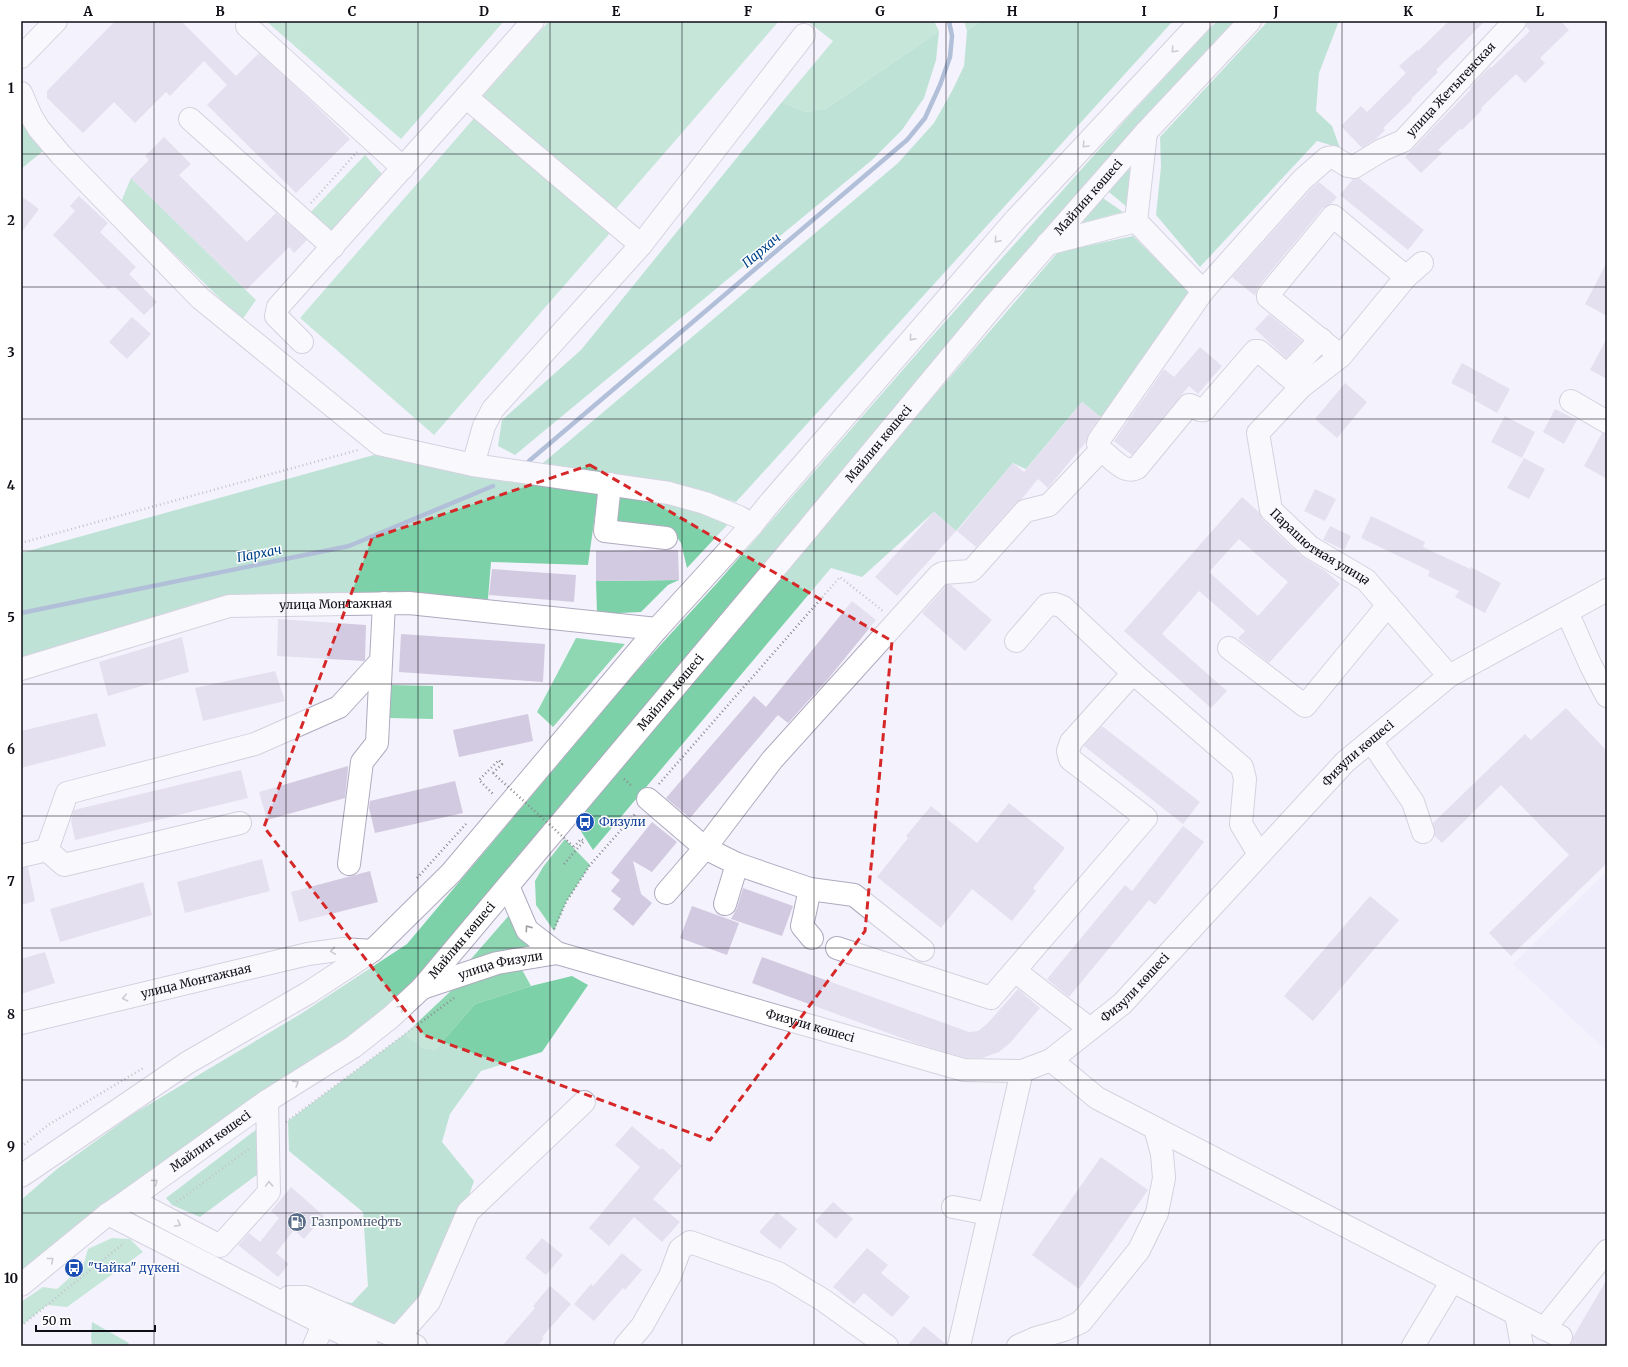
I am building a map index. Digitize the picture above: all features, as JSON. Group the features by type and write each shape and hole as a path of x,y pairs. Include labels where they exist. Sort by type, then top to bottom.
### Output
{"street":[{"path":"21,57 56,21"},
{"path":"302,342 276,316 276,311 533,21"},
{"path":"21,1176 187,1063 308,993 372,951 451,873 657,629 752,525 768,504 1016,219 1201,21"},
{"name":"Майлин көшесі","path":"21,1285 108,1214 130,1200 267,1101 353,1048 391,1017 422,988 1047,244 1146,132 1250,21"},
{"name":"улица Жетыгенская","path":"1203,291 1302,180 1327,158 1333,157 1348,166 1354,167 1382,150 1403,141 1515,21"},
{"path":"247,26 403,168"},
{"path":"473,465 484,426 494,410 641,244 804,35"},
{"path":"21,93 26,120 43,134 61,156 200,298 379,444 473,465 669,493 705,503 740,518 752,525"},
{"path":"466,97 641,244"},
{"path":"190,119 333,247"},
{"path":"1136,221 1146,132"},
{"name":"Парашютная улица","path":"1321,340 1269,299 1268,295 1333,216 1414,270 1341,356 1294,381 1258,433 1271,510 1310,547 1366,580 1450,676"},
{"path":"1047,244 1136,221"},
{"path":"1136,221 1203,291 1099,440 1098,444 1101,450 1125,469 1131,470 1137,468 1189,405 1192,405 1199,410 1204,410 1255,351 1259,351 1294,381 1321,340 1341,356"},
{"path":"1571,401 1607,422"},
{"path":"666,893 705,848 772,760 940,575 943,573 973,569 1025,511 1049,505 1101,450"},
{"path":"610,484 605,531 666,538"},
{"name":"Физули көшесі","path":"557,953 964,1070 1022,1071 1050,1060 1122,1004 1345,762 1371,740 1450,676 1607,590"},
{"path":"349,864 362,762 377,743 384,603"},
{"name":"улица Монтажная","path":"21,669 228,606 409,603 657,629"},
{"path":"1016,641 1047,605 1055,604 1063,607 1133,673 1242,767 1245,778 1241,824 1259,854"},
{"path":"1229,648 1305,706 1388,605"},
{"path":"1567,612 1591,666 1607,696"},
{"path":"47,850 67,793 255,744 339,707 381,661"},
{"path":"837,948 991,998 1146,818 1070,759 1068,751 1071,742 1133,673"},
{"path":"1371,740 1413,802 1424,832"},
{"path":"648,799 705,848 737,864 810,889 854,895 923,950"},
{"path":"47,850 64,865 240,823"},
{"path":"21,856 47,850"},
{"path":"725,904 737,864"},
{"path":"508,886 527,930 557,953"},
{"path":"810,889 802,926 812,938"},
{"name":"улица Монтажная","path":"21,1023 308,954 344,949 372,951"},
{"name":"улица Физули","path":"422,988 497,963 557,953"},
{"path":"1015,971 1090,1029"},
{"path":"1050,1060 1097,1098 1553,1333 1607,1250"},
{"path":"959,1346 1022,1071"},
{"path":"130,1200 220,1246 270,1192 267,1101"},
{"path":"274,1298 305,1297 407,1342 429,1302 468,1212 584,1102"},
{"path":"1018,1346 1082,1322 1139,1250 1157,1213 1164,1178 1162,1154 1155,1128"},
{"path":"953,1207 989,1214"},
{"path":"108,1214 367,1346"},
{"path":"625,1346 642,1326 670,1276 680,1249 690,1242 778,1273 823,1300 887,1346"},
{"path":"1413,1346 1452,1281"},
{"path":"1516,1314 1522,1346"},
{"path":"314,1346 324,1324"}],"path":[{"path":"299,217 370,138"},
{"path":"21,543 379,444"},
{"path":"557,953 554,931 566,902 590,865 648,799 659,783 840,577 897,622"},
{"path":"493,794 479,780 499,760 502,764 493,773 574,848 581,839 584,842 564,864"}],"highlighted area":[{"path":"590,465 892,641 865,931 710,1140 424,1035 264,827 372,538"}],"shaded area":[{"path":"1607,871 1607,1051 1513,964"}],"green space":[{"path":"266,21 504,21 401,139"},
{"path":"549,21 779,21 615,210 483,96"},
{"path":"807,21 934,21 939,31 827,108 806,112 782,102 833,41"},
{"path":"964,21 980,21 967,31"},
{"path":"980,21 1173,21 736,502 696,490 543,463 898,163 934,123 964,66 967,31"},
{"path":"1217,21 1240,21 418,984 341,1047 21,1273 21,1200 57,1169 133,1114 299,1015 407,944 634,674 718,582 927,342 1129,116"},
{"path":"1268,21 1339,21 1319,73 1316,111 1332,126 1340,148 1317,141 1200,267 1156,215 1161,167 1160,137"},
{"path":"939,31 936,60 924,98 902,130 872,160 515,455 498,446 502,420 581,350 782,102 806,112 827,108"},
{"path":"476,116 610,233 434,435 300,318"},
{"path":"21,120 43,151 21,169"},
{"path":"1135,154 1127,207 1104,188"},
{"path":"365,155 383,175 330,235 308,215"},
{"path":"131,178 256,300 242,320 121,202"},
{"path":"1100,196 1123,212 1074,225"},
{"path":"1133,236 1189,292 1104,420 1082,402 1026,469 1013,463 956,531 934,512 862,577 831,568 593,850 575,822 795,557 1058,252"},
{"path":"381,453 598,493 588,565 491,562 488,599 251,596 200,602 21,660 21,553"},
{"path":"614,489 731,521 687,568 681,543 677,537 610,527"},
{"path":"679,580 668,585 641,612 597,614 596,581"},
{"path":"576,638 625,644 553,727 537,712"},
{"path":"390,685 433,686 433,719 389,718"},
{"path":"565,839 590,865 566,902 554,931 536,905 535,881 543,867"},
{"path":"512,912 535,951 464,967"},
{"path":"520,966 531,986 475,1004 435,1050 423,1048 405,1034 453,989"},
{"path":"572,976 588,985 542,1052 481,1071 450,1114 442,1142 474,1181 440,1277 396,1327 327,1299 352,1303 368,1286 363,1212 289,1151 288,1121 405,1034 423,1048 435,1050 475,1004 531,986"},
{"path":"257,1129 258,1174 200,1217 172,1205 166,1198"},
{"path":"112,1238 130,1239 143,1252 67,1307 47,1305 21,1326 21,1302 43,1287 57,1289 83,1266 88,1249"},
{"path":"92,1322 129,1343 127,1346 92,1346"}],"building":[{"path":"115,21 181,21 236,76 259,53 350,139 296,193 207,105 227,85 204,61 170,96 166,92 135,123 114,102 83,133 47,98 47,91"},
{"path":"1449,21 1485,21 1436,70 1438,72 1383,128 1385,130 1376,139 1362,148 1341,126 1361,106 1367,112 1406,73 1399,66 1417,50 1418,51"},
{"path":"1527,21 1561,21 1569,30 1540,58 1545,63 1525,83 1516,74 1481,108 1482,110 1462,130 1460,129 1438,150 1442,153 1421,173 1405,157 1471,89 1470,88 1480,77 1530,31 1526,27"},
{"path":"164,137 191,164 179,175 247,242 276,213 307,240 294,253 289,247 246,290 131,178 149,160 145,156"},
{"path":"1359,178 1424,230 1408,250 1340,195 1353,179"},
{"path":"1319,182 1337,197 1331,204 1323,208 1258,287 1255,296 1232,277"},
{"path":"21,196 39,209 21,233"},
{"path":"79,196 108,223 100,232 136,267 129,274 157,302 144,315 114,286 108,289 53,235 75,211 70,206"},
{"path":"1607,262 1607,316 1585,304"},
{"path":"1269,314 1302,341 1286,358 1255,329"},
{"path":"132,317 151,334 127,359 109,342"},
{"path":"1607,338 1607,379 1590,370"},
{"path":"1200,347 1222,366 1198,394 1189,386 1132,455 1114,441 1164,369 1174,377"},
{"path":"1462,363 1510,389 1497,413 1474,400 1476,396 1451,383"},
{"path":"1345,383 1367,402 1337,438 1315,419"},
{"path":"1082,402 1100,417 1089,433 1086,442 1048,488 1038,479 1021,500 1016,503 976,547 957,531 1013,463 1024,472"},
{"path":"1555,409 1577,420 1564,444 1543,432"},
{"path":"1505,416 1535,432 1522,458 1491,442"},
{"path":"1602,433 1607,434 1607,479 1584,466"},
{"path":"1524,458 1545,469 1529,499 1507,488"},
{"path":"1315,489 1336,499 1325,521 1304,511"},
{"path":"1242,497 1259,512 1262,519 1301,556 1324,570 1340,584 1269,663 1238,638 1245,631 1199,591 1162,634 1227,691 1211,708 1124,631","holes":["1239,539 1288,582 1258,616 1209,572"]},
{"path":"934,512 956,531 897,596 875,577"},
{"path":"1371,516 1425,542 1423,547 1470,569 1471,567 1501,583 1485,613 1455,597 1459,591 1428,576 1430,571 1361,538"},
{"path":"1330,526 1351,536 1344,550 1323,540"},
{"path":"678,550 679,580 596,581 596,551"},
{"path":"492,569 576,575 574,602 489,595"},
{"path":"947,585 951,585 992,620 965,651 922,613"},
{"path":"852,601 876,620 828,679 788,723 778,715 690,818 666,798 754,696 766,707"},
{"path":"278,619 366,625 365,660 277,656"},
{"path":"401,634 545,644 543,682 399,672"},
{"path":"182,637 189,672 108,696 99,662"},
{"path":"275,671 285,701 203,721 195,688"},
{"path":"1566,708 1607,751 1607,863 1511,956 1489,933 1569,855 1501,785 1442,843 1435,836 1433,823 1525,734 1531,740"},
{"path":"97,713 106,746 21,768 21,731"},
{"path":"528,714 533,741 459,757 453,730"},
{"path":"1102,726 1200,802 1183,824 1084,746"},
{"path":"348,766 345,798 267,820 259,792"},
{"path":"241,770 248,798 75,840 71,821 74,810"},
{"path":"455,781 463,813 375,833 369,808 370,801"},
{"path":"1009,803 1065,848 1033,888 1036,891 1012,921 972,889 941,928 877,877 908,838 906,836 931,806 977,843"},
{"path":"652,822 677,842 652,872 633,861 641,894 652,903 633,926 613,909 621,899 611,891 620,880 611,873"},
{"path":"1183,826 1204,842 1155,905 1149,900 1069,997 1047,979 1125,885 1132,891"},
{"path":"262,859 270,891 185,913 177,882"},
{"path":"28,867 35,901 21,905 21,868"},
{"path":"370,871 378,902 299,922 291,892"},
{"path":"143,882 152,915 60,942 50,909"},
{"path":"743,888 793,906 782,936 731,919 737,908"},
{"path":"1370,896 1399,920 1313,1021 1284,996"},
{"path":"692,906 739,923 727,955 680,938"},
{"path":"45,952 55,983 21,994 21,959"},
{"path":"762,957 969,1032 978,1031 987,1024 1018,989 1040,1008 1010,1043 999,1052 982,1058 966,1058 918,1044 752,983"},
{"path":"632,1126 660,1150 662,1148 682,1166 653,1199 680,1222 662,1242 634,1217 609,1246 589,1228 640,1167 615,1145"},
{"path":"1101,1157 1148,1190 1079,1289 1032,1255"},
{"path":"291,1187 324,1216 304,1239 294,1230 276,1253 289,1264 278,1277 238,1245 249,1233 260,1242 279,1218 271,1211"},
{"path":"833,1202 853,1219 836,1239 815,1221"},
{"path":"777,1212 797,1229 780,1249 759,1232"},
{"path":"542,1238 563,1255 546,1275 525,1258"},
{"path":"867,1248 888,1265 881,1273 910,1297 892,1317 864,1293 854,1304 833,1287"},
{"path":"622,1253 642,1270 625,1290 623,1288 594,1321 574,1304 591,1284 593,1286"},
{"path":"1607,1279 1607,1346 1569,1346 1573,1337"},
{"path":"550,1286 571,1304 542,1337 544,1338 538,1346 502,1346 535,1308 533,1306"},
{"path":"924,1326 947,1345 947,1346 907,1346"}],"waterway":[{"name":"Пархач","path":"529,461 907,140 925,118 940,85 950,57 952,36 949,21"},
{"name":"Пархач","path":"21,613 349,546 493,486"}],"place":[{"name":"Физули","path":"585,822"},
{"name":"Газпромнефть","path":"297,1222"},
{"name":"\"Чайка\" дүкені","path":"74,1268"}]}
